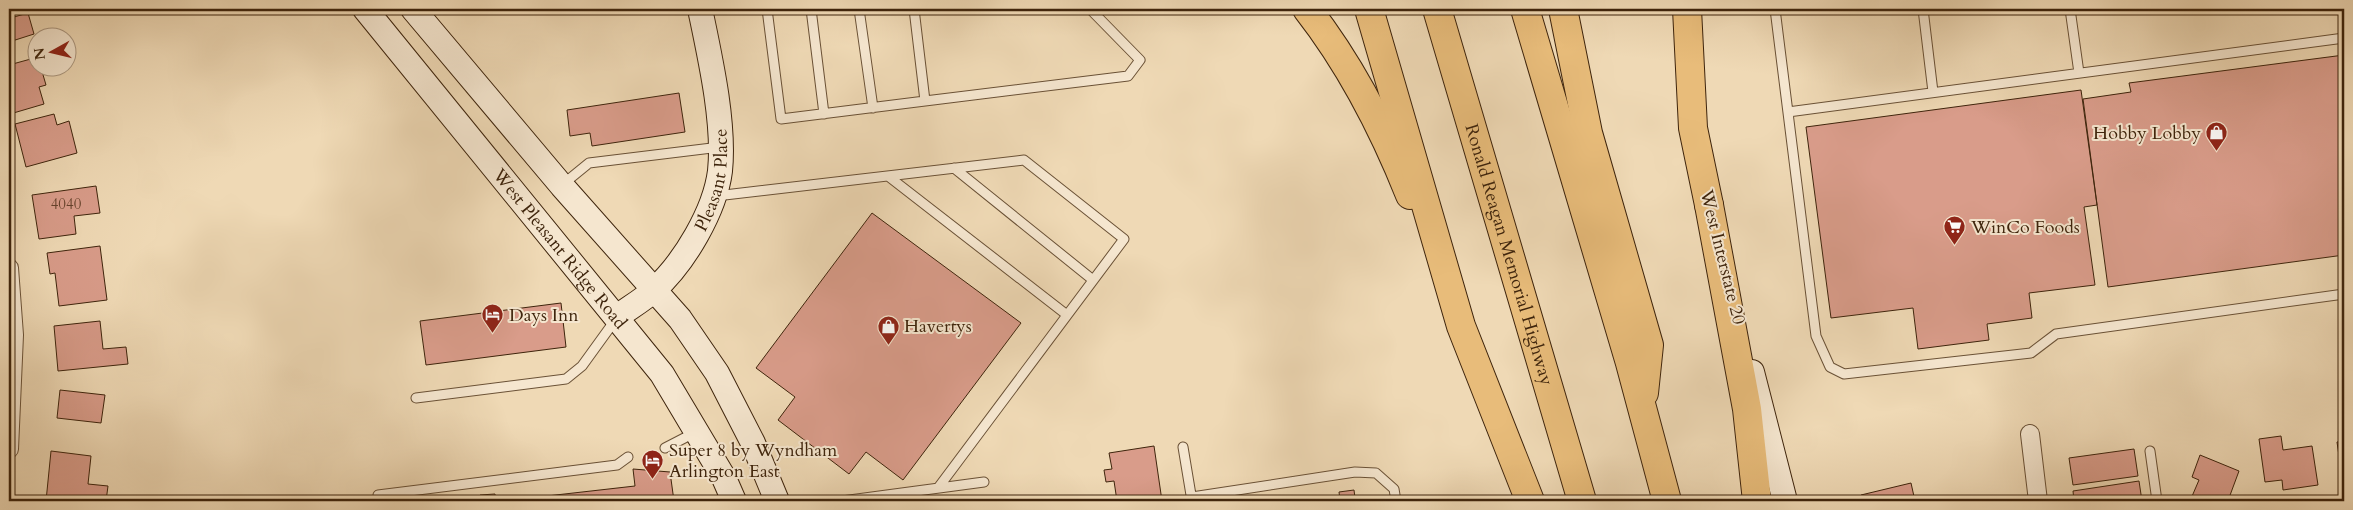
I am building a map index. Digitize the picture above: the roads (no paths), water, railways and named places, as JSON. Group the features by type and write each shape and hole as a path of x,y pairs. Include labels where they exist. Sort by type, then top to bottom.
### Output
{"main road":[{"path":"1307,9 1341,58 1374,118 1407,189 1530,501"},
{"path":"1369,9 1461,326"},
{"name":"Ronald Reagan Memorial Highway","path":"1437,9 1582,501"},
{"path":"1525,9 1668,501"},
{"path":"1563,9 1588,133 1649,345 1642,410"},
{"name":"West Interstate 20","path":"1686,9 1694,128 1709,205"},
{"path":"1709,205 1747,409 1757,501"}],"street":[{"name":"West Pleasant Ridge Road","path":"365,9 662,374 724,478 734,501"},
{"path":"413,9 562,186 680,319 717,373 753,443 777,501"},
{"name":"Pleasant Place","path":"617,317 654,290 683,258 714,196 720,172 720,146 714,79 700,9"},
{"name":"West Interstate 20","path":"1709,205 1785,501"},
{"path":"9,268 14,335 9,449"},
{"path":"2030,434 2038,501"}],"lane":[{"path":"767,9 781,119 1128,76 1140,60 1090,9"},
{"path":"811,9 824,114"},
{"path":"859,9 873,108"},
{"path":"914,9 925,101"},
{"path":"1775,9 1816,336 1830,367 1844,374 2031,352 2056,334 2344,294"},
{"path":"1923,9 1933,92"},
{"path":"2070,9 2079,73"},
{"path":"1788,112 2344,38"},
{"path":"562,186 589,163 720,146"},
{"path":"714,196 1024,160 1124,239 938,488"},
{"path":"954,168 1093,280"},
{"path":"888,176 1067,315"},
{"path":"416,398 566,379 582,366 617,317"},
{"path":"665,448 696,431"},
{"path":"1183,447 1192,499 1355,472 1376,473 1394,489 1396,501"},
{"path":"2150,451 2157,501"},
{"path":"378,495 617,465 628,457"},
{"path":"842,501 984,482"}],"place":[{"name":"Hobby Lobby","path":"2217,152"},
{"name":"WinCo Foods","path":"1955,246"},
{"name":"Days Inn","path":"493,334"},
{"name":"Havertys","path":"888,345"},
{"name":"Super 8 by Wyndham Arlington East","path":"653,479"}]}
